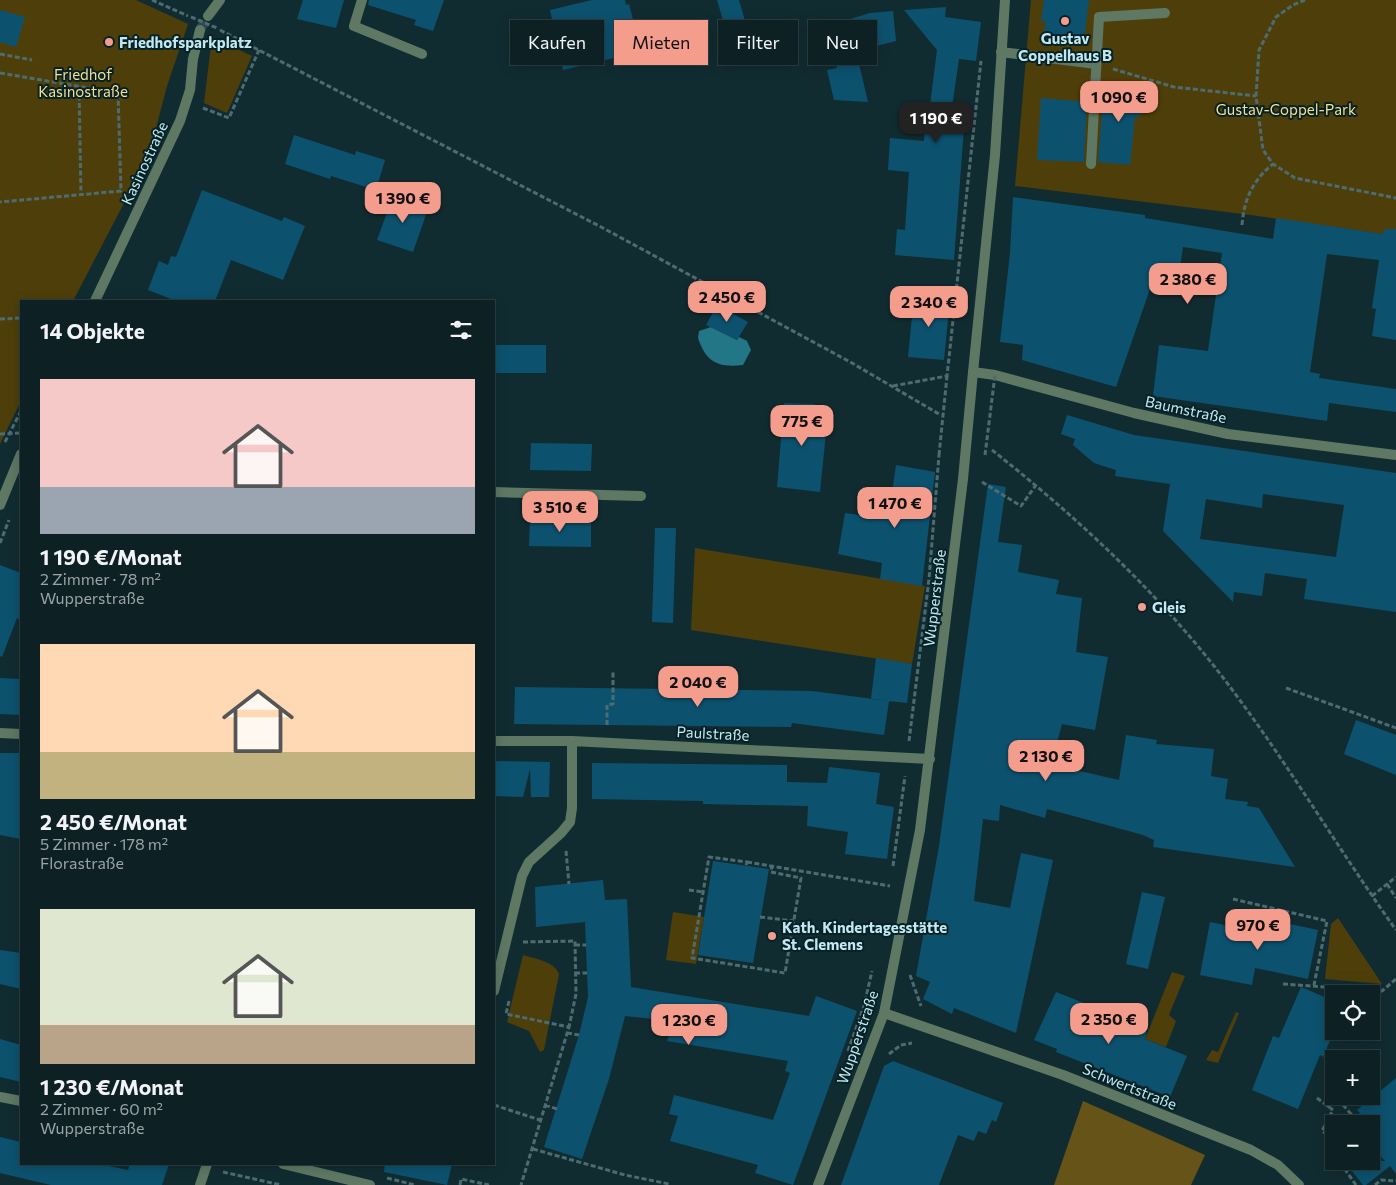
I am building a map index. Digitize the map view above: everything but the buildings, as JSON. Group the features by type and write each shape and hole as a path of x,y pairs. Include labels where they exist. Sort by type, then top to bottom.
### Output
{"street":[{"path":"208,16 220,0"},
{"path":"362,0 354,26 422,54"},
{"name":"Wupperstraße","path":"818,1185 884,1013 914,863 930,759 963,479 995,155 1000,52 1005,0"},
{"path":"1091,164 1099,18 1165,13"},
{"name":"Kasinostraße","path":"95,300 180,121 190,90 193,59 200,30"},
{"path":"1000,52 1096,64"},
{"name":"Baumstraße","path":"973,372 995,375 1134,413 1228,434 1396,455"},
{"path":"0,505 20,456"},
{"path":"495,492 641,496"},
{"path":"0,733 20,734"},
{"name":"Paulstraße","path":"495,740 572,741 930,759"},
{"path":"495,987 522,876 529,862 561,833 570,822 572,808 572,741"},
{"name":"Schwertstraße","path":"884,1013 1063,1075 1251,1150 1278,1165 1299,1185"},
{"path":"0,1097 20,1101"},
{"path":"200,1185 206,1165"},
{"path":"287,1165 370,1185"}],"path":[{"path":"152,0 217,28 603,228 892,386 939,414"},
{"path":"1305,0 1293,5 1276,17 1266,32 1259,50 1256,96 1260,143 1272,164 1295,178 1396,198"},
{"path":"197,106 229,118 258,50"},
{"path":"0,54 32,60"},
{"path":"899,741 909,742 929,578 947,376 982,57"},
{"path":"1096,64 1174,87 1256,96"},
{"path":"0,73 79,88 118,93 121,191 0,202"},
{"path":"79,88 81,196"},
{"path":"1242,225 1243,214 1252,186 1272,164"},
{"path":"0,319 20,318"},
{"path":"984,462 995,375"},
{"path":"892,386 947,376"},
{"path":"3,448 20,413"},
{"path":"0,434 20,433"},
{"path":"992,450 1036,485 1103,544 1213,664 1254,720 1396,930"},
{"path":"982,480 1021,506 1036,485"},
{"path":"607,730 607,705 613,704 614,671"},
{"path":"1286,688 1396,728"},
{"path":"892,868 905,773"},
{"path":"566,848 569,884"},
{"path":"772,866 770,872 802,878 785,973 692,958 705,892 709,857 772,866 890,886"},
{"path":"888,895 891,877"},
{"path":"1372,896 1396,877"},
{"path":"1386,884 1396,898"},
{"path":"689,890 705,892"},
{"path":"1233,899 1328,921 1314,985"},
{"path":"760,917 794,921"},
{"path":"522,942 575,941 576,994 569,1027 522,1185"},
{"path":"575,945 586,944"},
{"path":"912,966 910,975 919,1006 927,1009"},
{"path":"845,1060 864,1006 872,969"},
{"path":"575,973 587,973"},
{"path":"1283,984 1382,991 1396,979"},
{"path":"506,1014 569,1027"},
{"path":"567,1032 579,1035"},
{"path":"886,1057 901,1045 916,1042"},
{"path":"1317,1098 1333,1110 1330,1115"},
{"path":"1327,1106 1337,1098 1351,1115"},
{"path":"495,1105 540,1120"},
{"path":"545,1105 557,1109"},
{"path":"532,1149 625,1175 669,1184"},
{"path":"1346,1170 1356,1185"},
{"path":"222,1172 281,1185"},
{"path":"460,1185 461,1179 489,1185"},
{"path":"1375,1185 1381,1180 1396,1181"}],"green space":[{"name":"Friedhof Kasinostraße","path":"0,0 136,0 188,24 167,86 152,143 124,203 74,300 20,300 20,403 0,444"},
{"name":"Gustav-Coppel-Park","path":"1031,0 1396,0 1396,236 1251,215 1015,186"},
{"path":"212,37 252,56 227,113 204,103"},
{"path":"695,548 925,586 912,664 691,630"},
{"path":"673,912 704,917 696,964 666,960"},
{"path":"1338,918 1382,984 1325,979 1331,924"},
{"path":"523,955 549,963 559,974 544,1050 540,1052 529,1031 507,1022"},
{"path":"1172,972 1185,976 1169,1015 1176,1021 1166,1047 1145,1039"},
{"path":"1236,1012 1239,1013 1218,1063 1206,1060 1212,1050 1218,1052"}],"shaded area":[{"path":"1083,1101 1205,1155 1191,1185 1054,1185"}],"water":[{"path":"711,327 737,340 739,337 747,341 751,350 743,365 720,364 709,358 698,338 699,331"}],"tunnel":[{"path":"200,30 208,16"}],"place":[{"name":"Gustav Coppelhaus B","path":"1065,21"},
{"name":"Friedhofsparkplatz","path":"109,42"},
{"name":"Gleis","path":"1142,607"},
{"name":"Kath. Kindertagesstätte St. Clemens","path":"772,936"}]}
